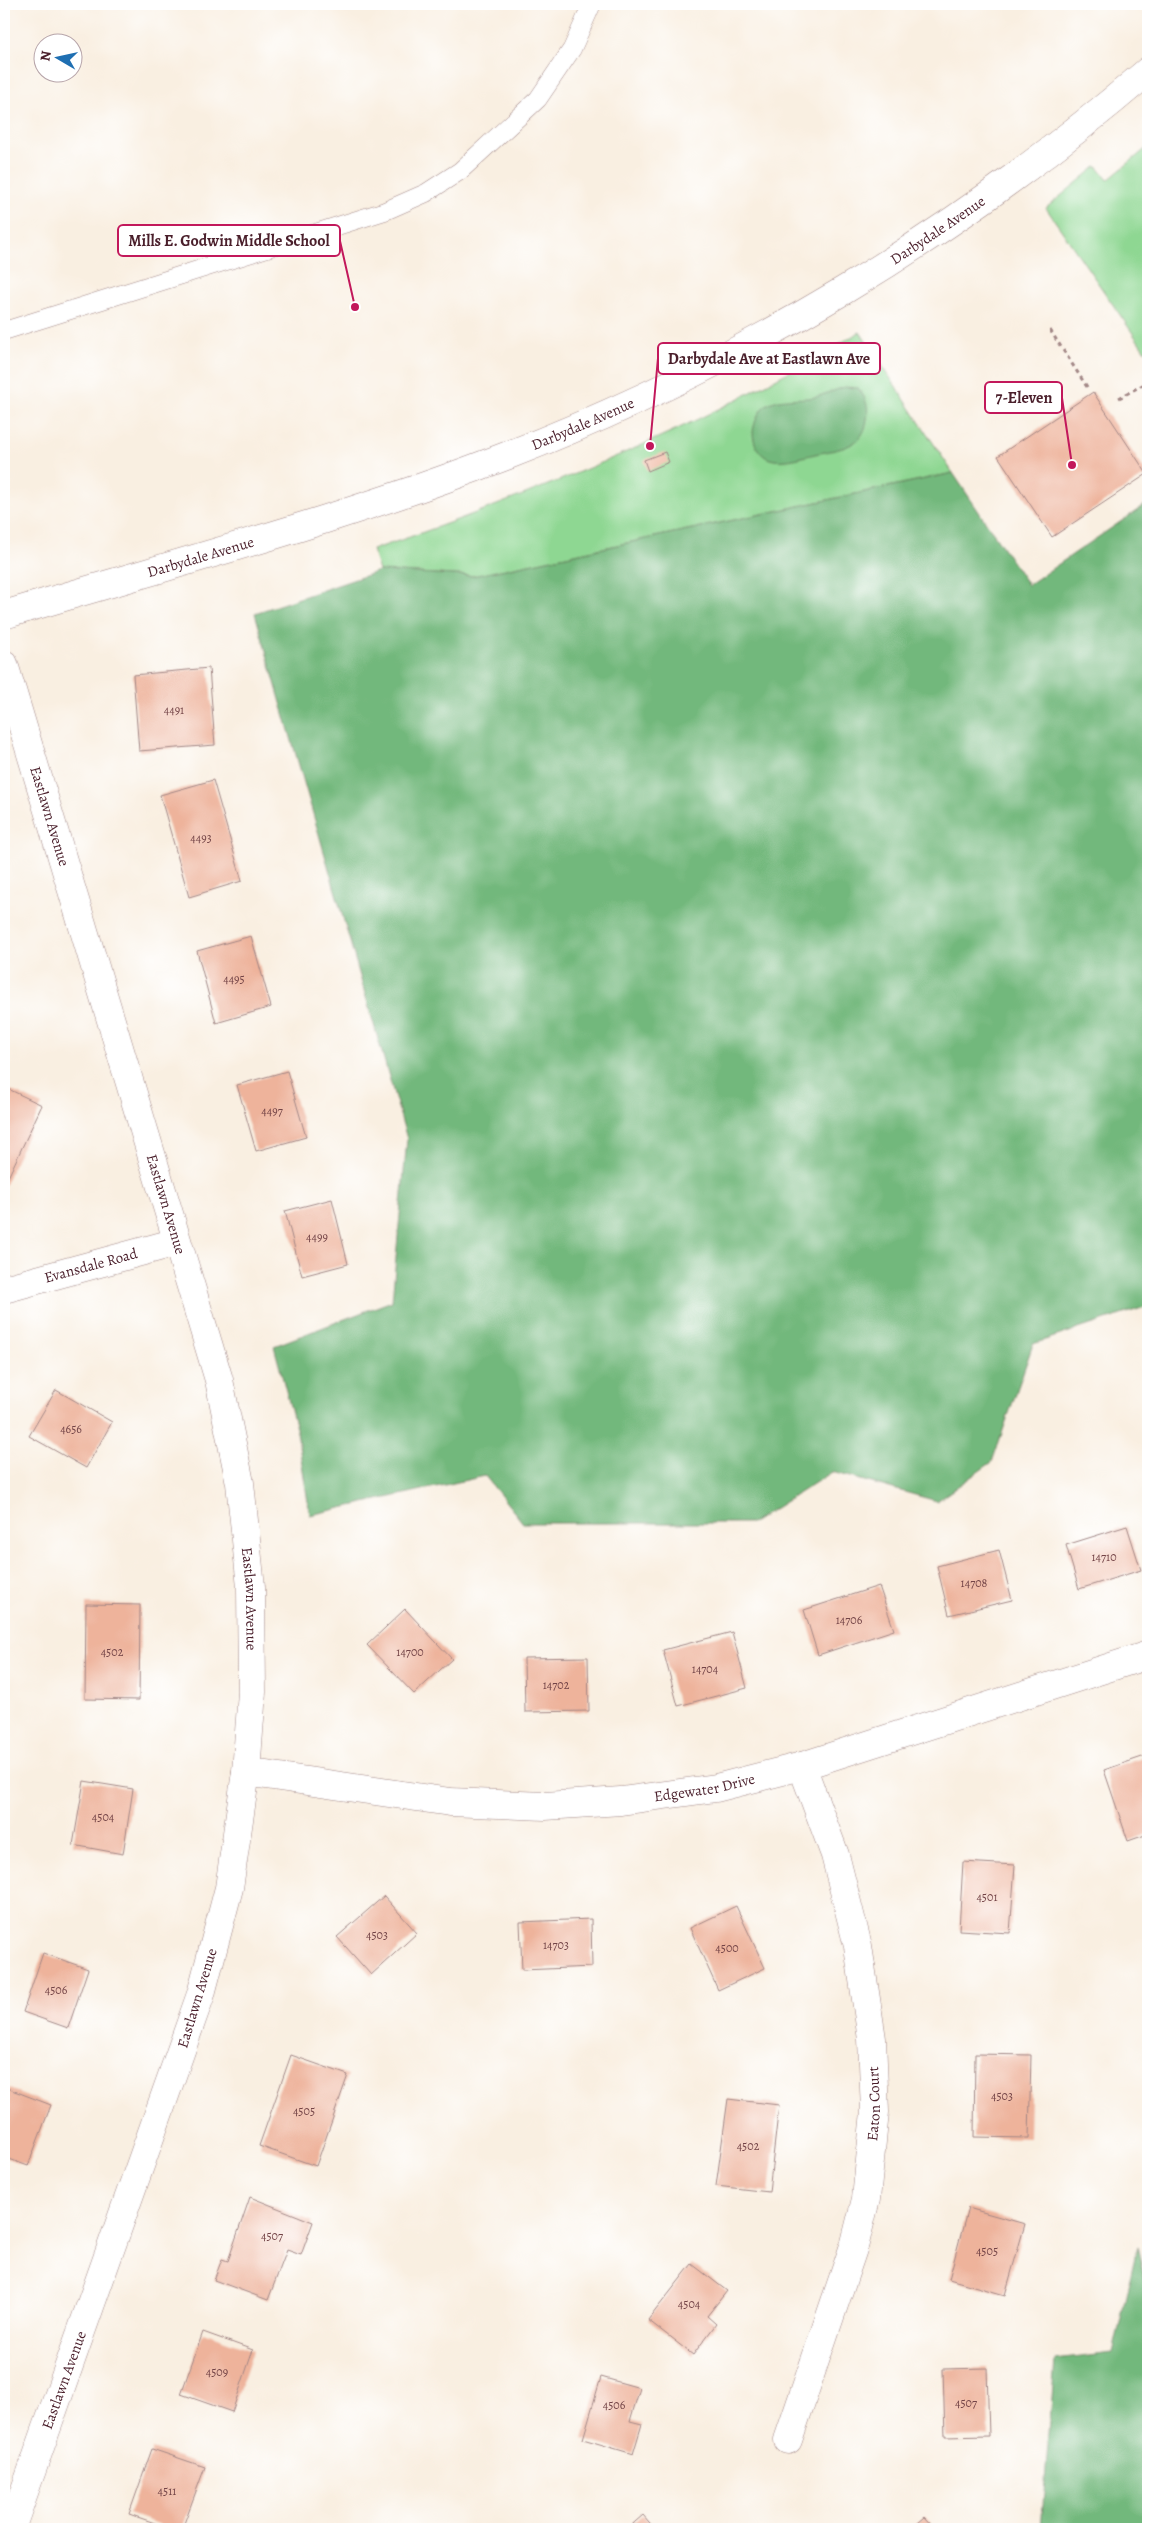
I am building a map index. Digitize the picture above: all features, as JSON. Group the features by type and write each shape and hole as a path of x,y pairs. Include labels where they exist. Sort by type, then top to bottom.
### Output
{"street":[{"name":"Darbydale Avenue","path":"4,615 350,512 506,456 659,391 746,347 856,282 990,195 1087,124 1148,71"},
{"name":"Eastlawn Avenue","path":"4,664 218,1380 240,1483 251,1587 252,1692 246,1772 228,1888 201,1994 11,2529"},
{"name":"Evansdale Road","path":"4,1289 177,1242"},
{"name":"Edgewater Drive","path":"246,1772 450,1802 545,1806 621,1801 716,1788 802,1766 1148,1656"},
{"name":"Eaton Court","path":"788,2440 855,2244 866,2199 875,2112 872,2039 858,1946 835,1855 802,1766"}],"lane":[{"path":"4,331 385,211 426,193 460,171 538,99 572,49 592,4"}],"path":[{"path":"1050,330 1089,390"},
{"path":"1120,398 1148,382"}],"green space":[{"path":"1148,147 1148,347 1145,351 1046,208 1097,166 1108,180"},
{"path":"860,332 953,473 473,576 379,571 372,550 525,494 638,447 722,407"},
{"path":"845,387 858,388 867,406 868,414 865,429 856,442 841,448 784,460 769,459 758,450 753,432 763,407 777,400 816,397"},
{"path":"953,473 1028,585 1148,503 1148,1306 1033,1344 992,1462 937,1501 832,1472 752,1523 523,1523 485,1476 310,1515 297,1432 274,1346 392,1301 407,1139 255,613 379,571 473,576"},
{"path":"1137,2248 1148,2290 1148,2529 1041,2529 1055,2360 1113,2353"}],"building":[{"path":"1093,392 1147,474 1052,537 998,456"},
{"path":"665,452 669,462 648,471 644,460"},
{"path":"209,668 215,745 139,751 133,675"},
{"path":"213,780 242,881 189,897 160,795"},
{"path":"251,936 271,1007 216,1023 197,951"},
{"path":"287,1071 306,1137 256,1151 237,1085"},
{"path":"4,1087 42,1105 4,1186"},
{"path":"332,1199 348,1264 302,1276 285,1211"},
{"path":"56,1390 112,1422 86,1468 29,1436"},
{"path":"1127,1526 1141,1570 1079,1589 1066,1545"},
{"path":"999,1550 1012,1600 949,1615 937,1566"},
{"path":"879,1586 894,1630 818,1655 804,1610"},
{"path":"86,1604 140,1605 139,1700 85,1699"},
{"path":"405,1609 452,1659 414,1694 367,1645"},
{"path":"732,1632 747,1688 678,1706 663,1650"},
{"path":"588,1657 589,1711 525,1712 524,1658"},
{"path":"1148,1755 1148,1834 1128,1841 1104,1770"},
{"path":"84,1781 133,1789 123,1854 73,1845"},
{"path":"963,1862 1015,1865 1010,1933 959,1930"},
{"path":"384,1896 417,1933 371,1975 337,1937"},
{"path":"736,1906 765,1968 718,1990 690,1928"},
{"path":"591,1919 592,1967 522,1970 520,1922"},
{"path":"43,1953 88,1969 68,2028 23,2012"},
{"path":"975,2054 1031,2055 1029,2138 974,2137"},
{"path":"291,2055 348,2075 316,2166 259,2146"},
{"path":"4,2087 51,2105 28,2166 4,2157"},
{"path":"728,2099 779,2105 769,2192 716,2186"},
{"path":"250,2197 313,2222 301,2255 287,2250 268,2300 214,2280 222,2259 228,2261"},
{"path":"968,2208 1025,2224 1005,2295 949,2279"},
{"path":"692,2264 727,2291 707,2316 716,2324 693,2355 648,2320"},
{"path":"203,2332 253,2350 232,2412 181,2394"},
{"path":"987,2368 989,2436 945,2437 943,2369"},
{"path":"601,2377 640,2388 630,2421 642,2424 633,2454 583,2439"},
{"path":"152,2449 205,2467 182,2529 172,2529 129,2514"},
{"path":"643,2515 655,2529 627,2529"},
{"path":"925,2517 936,2529 911,2529"}],"place":[{"name":"Mills E. Godwin Middle School","path":"355,307"},
{"name":"Darbydale Ave at Eastlawn Ave","path":"650,446"},
{"name":"7-Eleven","path":"1072,465"}]}
